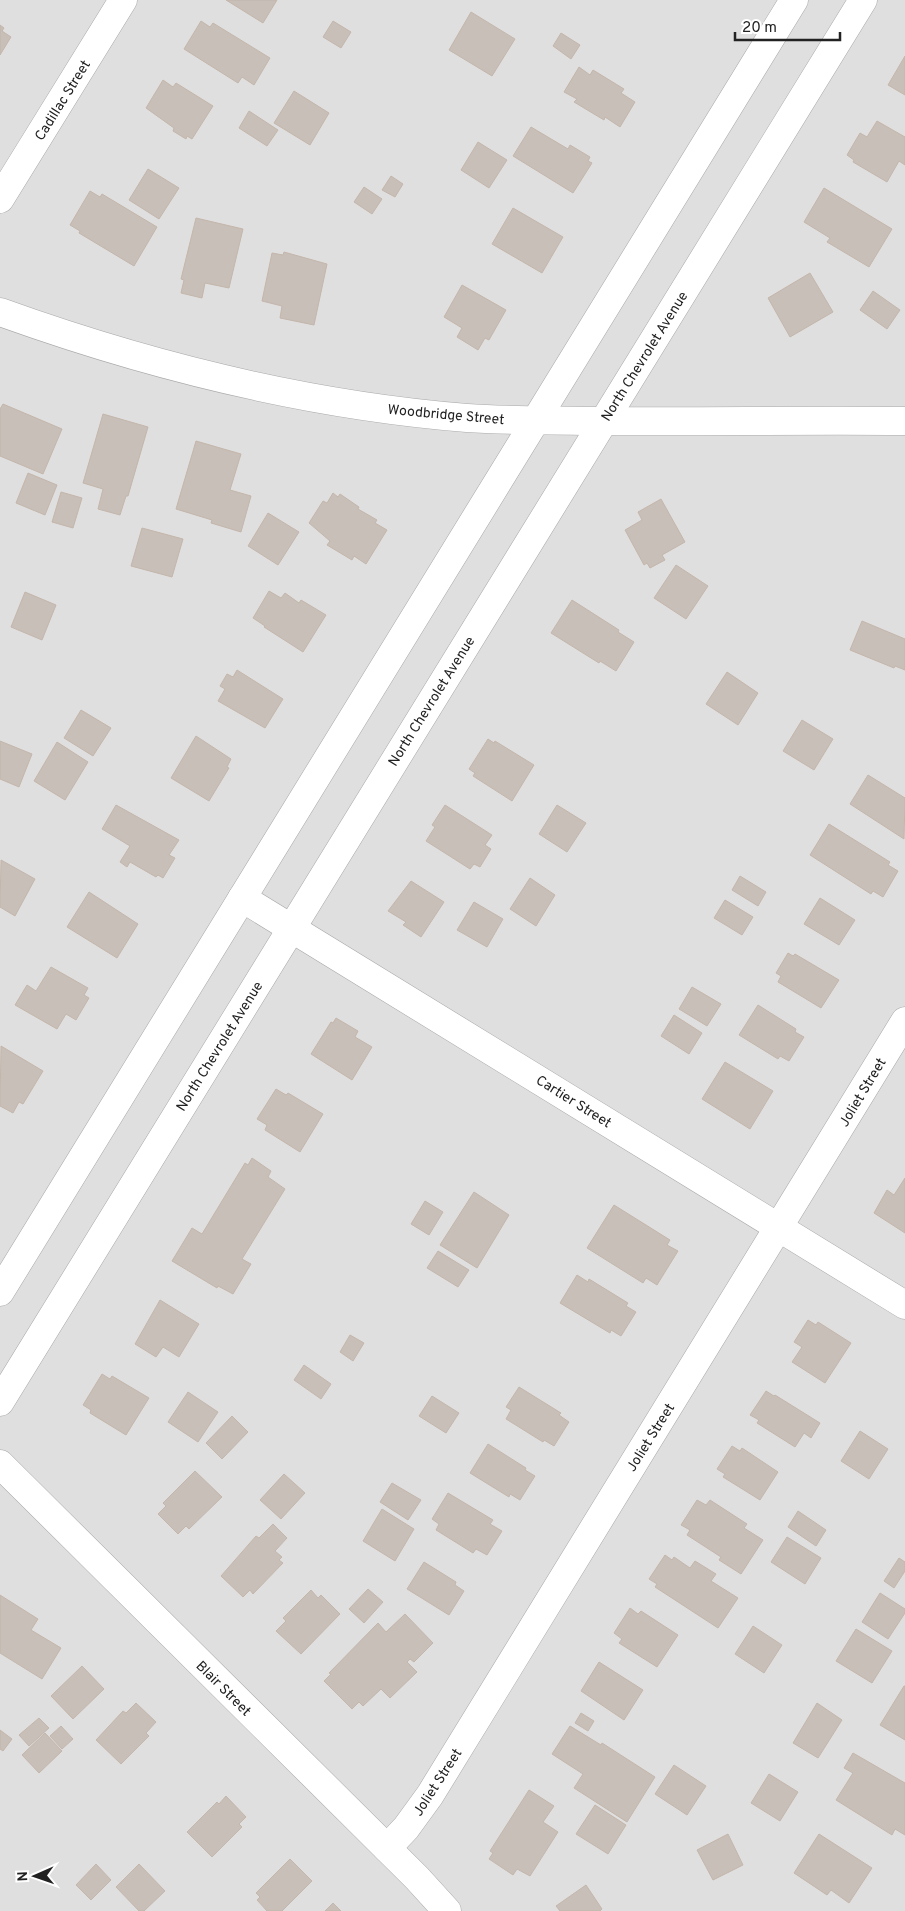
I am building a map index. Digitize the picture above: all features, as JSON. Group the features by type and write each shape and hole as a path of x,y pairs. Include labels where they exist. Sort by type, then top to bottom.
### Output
{"street":[{"name":"Cadillac Street","path":"0,199 124,0"},
{"path":"0,1292 794,0"},
{"name":"North Chevrolet Avenue","path":"0,1402 862,0"},
{"name":"Woodbridge Street","path":"0,312 121,352 267,389 423,414 535,420 905,421"},
{"name":"Cartier Street","path":"242,898 905,1305"},
{"name":"Joliet Street","path":"387,1848 406,1828 430,1795 905,1021"},
{"name":"Blair Street","path":"0,1464 338,1802 387,1848 447,1911"}],"shaded area":[{"path":"0,0 905,0 905,1911 0,1911"}],"building":[{"path":"226,0 277,0 263,23"},
{"path":"471,12 515,39 492,76 449,50"},
{"path":"201,21 210,27 213,23 270,58 254,85 242,77 238,83 184,49"},
{"path":"333,21 351,32 341,48 323,37"},
{"path":"0,25 4,28 2,31 11,37 0,55"},
{"path":"561,33 580,45 571,59 553,46"},
{"path":"905,56 905,95 888,85"},
{"path":"579,67 590,75 593,70 624,89 621,93 635,102 620,127 605,117 604,120 574,102 577,99 564,92"},
{"path":"163,80 173,87 176,83 213,106 192,139 187,136 186,139 173,131 174,128 146,108"},
{"path":"294,91 329,113 310,145 274,123"},
{"path":"249,111 278,130 267,146 239,128"},
{"path":"877,121 905,137 905,165 899,161 887,182 853,162 854,160 847,155 860,133 867,137"},
{"path":"531,127 568,149 570,145 590,157 588,161 592,163 573,193 513,156"},
{"path":"478,142 507,160 489,188 461,170"},
{"path":"148,169 179,188 159,219 129,200"},
{"path":"391,176 403,184 395,197 382,190"},
{"path":"364,187 382,199 372,214 354,202"},
{"path":"824,188 892,229 869,267 827,242 830,238 804,222"},
{"path":"90,191 100,197 102,194 157,227 134,266 79,233 80,231 70,225"},
{"path":"513,208 563,237 542,273 492,244"},
{"path":"196,218 243,229 229,288 205,283 202,298 181,293 184,280 181,279"},
{"path":"284,252 327,264 314,325 280,318 282,306 262,301 272,253 283,255"},
{"path":"810,273 833,312 790,337 768,298"},
{"path":"462,285 506,310 489,340 485,338 478,350 457,337 462,328 444,317"},
{"path":"873,291 900,310 887,329 860,310"},
{"path":"3,404 62,429 43,474 0,456 0,409"},
{"path":"103,414 148,427 128,496 126,496 120,515 98,509 103,489 83,483"},
{"path":"196,441 241,454 230,490 251,496 241,532 211,523 212,520 176,509"},
{"path":"28,473 57,485 45,515 16,503"},
{"path":"61,492 82,498 73,528 52,522"},
{"path":"333,493 338,497 340,494 359,507 358,509 377,520 375,523 387,530 366,564 354,556 352,560 327,545 330,541 309,523 323,501 327,503"},
{"path":"661,499 685,542 662,555 665,560 650,568 647,563 644,565 625,530 642,520 638,512"},
{"path":"268,513 299,532 278,565 248,546"},
{"path":"142,528 183,539 172,577 131,566"},
{"path":"676,565 708,586 686,619 654,598"},
{"path":"269,591 281,598 285,593 299,603 301,600 326,615 303,652 253,618"},
{"path":"25,592 56,605 42,640 11,627"},
{"path":"572,600 619,630 618,632 634,642 616,671 600,661 599,663 551,633"},
{"path":"862,621 905,639 905,670 895,666 894,668 850,650"},
{"path":"237,670 283,699 265,728 218,701 225,689 220,686 227,674 233,677"},
{"path":"727,672 758,693 738,725 706,704"},
{"path":"81,710 111,728 93,756 64,738"},
{"path":"802,720 833,739 814,770 783,751"},
{"path":"196,736 231,759 227,767 229,768 209,801 171,778"},
{"path":"488,739 494,743 495,741 534,765 512,801 473,776 475,773 469,769"},
{"path":"0,741 32,754 19,787 0,779"},
{"path":"57,742 88,762 65,800 34,781"},
{"path":"868,775 905,798 904,839 850,804"},
{"path":"116,805 179,840 169,855 175,858 163,878 158,875 156,877 130,862 127,867 120,862 130,846 102,829"},
{"path":"445,805 492,835 485,845 491,849 480,867 474,864 470,869 426,841 435,827 432,825"},
{"path":"557,805 586,823 567,852 539,834"},
{"path":"829,824 890,862 888,865 898,871 883,897 873,891 871,894 810,855"},
{"path":"1,860 35,879 15,916 0,907"},
{"path":"740,876 766,892 758,906 732,890"},
{"path":"530,878 555,895 536,926 510,909"},
{"path":"411,881 444,902 421,937 403,925 406,922 388,911"},
{"path":"89,892 138,924 117,958 67,927"},
{"path":"820,898 855,920 839,945 804,924"},
{"path":"725,900 753,917 742,935 714,918"},
{"path":"474,902 503,919 487,947 457,930"},
{"path":"788,953 793,956 795,954 839,980 821,1008 778,982 781,976 776,973"},
{"path":"51,967 88,988 84,995 89,998 76,1020 66,1014 57,1029 15,1005 27,985 36,991"},
{"path":"692,987 721,1004 707,1026 679,1009"},
{"path":"758,1005 796,1029 795,1032 804,1037 789,1061 780,1056 778,1059 739,1035"},
{"path":"674,1015 702,1033 689,1054 661,1036"},
{"path":"336,1018 358,1031 355,1037 372,1047 352,1080 311,1054 331,1022 333,1023"},
{"path":"1,1046 43,1071 23,1104 19,1102 13,1113 0,1106"},
{"path":"725,1062 773,1091 750,1129 702,1099"},
{"path":"276,1089 286,1095 288,1093 323,1114 300,1152 265,1130 267,1125 257,1119"},
{"path":"252,1158 271,1171 268,1177 285,1189 242,1259 251,1264 233,1294 218,1286 217,1288 172,1261 192,1228 202,1234 245,1163 248,1165"},
{"path":"905,1178 905,1233 874,1213 887,1190 894,1195"},
{"path":"474,1192 509,1215 477,1268 440,1245"},
{"path":"425,1201 443,1212 429,1235 411,1224"},
{"path":"614,1205 670,1240 667,1245 678,1251 657,1285 646,1278 643,1283 587,1248"},
{"path":"438,1251 469,1270 458,1287 427,1268"},
{"path":"577,1275 588,1282 589,1279 628,1303 626,1306 636,1312 621,1336 611,1330 610,1333 560,1303"},
{"path":"160,1300 199,1324 179,1357 163,1347 156,1357 135,1344"},
{"path":"808,1320 816,1325 818,1322 851,1343 825,1383 792,1362 802,1347 794,1342"},
{"path":"350,1335 364,1343 353,1361 340,1352"},
{"path":"304,1365 331,1384 321,1399 294,1380"},
{"path":"102,1374 110,1379 112,1376 149,1398 126,1435 90,1413 91,1410 83,1405"},
{"path":"519,1387 561,1413 559,1415 569,1422 554,1446 544,1440 543,1442 506,1419 511,1410 506,1407"},
{"path":"766,1391 820,1423 811,1438 804,1433 795,1447 757,1423 759,1420 750,1415"},
{"path":"188,1392 218,1412 198,1442 168,1422"},
{"path":"432,1396 459,1413 446,1433 419,1416"},
{"path":"232,1416 248,1432 222,1459 206,1443"},
{"path":"860,1431 888,1449 869,1479 841,1461"},
{"path":"488,1444 526,1468 525,1470 535,1476 520,1500 510,1494 509,1497 470,1473"},
{"path":"732,1446 740,1451 742,1448 778,1472 760,1500 723,1477 725,1474 717,1469"},
{"path":"195,1471 222,1497 189,1529 186,1526 178,1534 158,1514 166,1506 163,1503"},
{"path":"284,1474 305,1493 281,1519 260,1500"},
{"path":"392,1483 421,1500 408,1520 380,1502"},
{"path":"448,1493 493,1520 490,1524 502,1531 487,1555 476,1549 473,1553 436,1530 439,1524 432,1519"},
{"path":"697,1500 706,1505 710,1500 747,1524 744,1528 763,1540 741,1574 719,1560 721,1557 687,1535 690,1530 681,1525"},
{"path":"382,1509 414,1529 395,1561 363,1541"},
{"path":"798,1511 826,1530 816,1546 788,1527"},
{"path":"273,1524 287,1538 275,1551 282,1557 279,1560 283,1563 253,1594 250,1590 243,1597 221,1576 256,1536 259,1538"},
{"path":"787,1537 821,1558 805,1584 771,1562"},
{"path":"665,1555 672,1560 674,1557 690,1568 695,1561 716,1574 711,1581 738,1598 718,1628 655,1587 657,1584 649,1579"},
{"path":"899,1558 905,1562 905,1571 894,1588 884,1581"},
{"path":"424,1562 456,1582 455,1585 464,1591 449,1615 407,1589"},
{"path":"368,1589 383,1602 364,1623 349,1609"},
{"path":"311,1590 318,1598 321,1595 340,1614 301,1654 276,1631 286,1621 283,1618"},
{"path":"880,1593 905,1609 905,1613 888,1639 862,1622"},
{"path":"0,1595 38,1619 31,1630 61,1648 42,1679 0,1653"},
{"path":"630,1608 638,1614 641,1611 678,1635 657,1667 619,1643 622,1639 614,1633"},
{"path":"405,1614 433,1643 414,1662 410,1659 407,1662 417,1672 390,1698 381,1689 363,1706 359,1702 352,1709 324,1681 331,1674 329,1673 378,1623 386,1632"},
{"path":"753,1626 782,1645 764,1673 735,1654"},
{"path":"856,1629 892,1651 872,1683 836,1661"},
{"path":"599,1662 643,1690 624,1720 581,1691"},
{"path":"82,1666 104,1689 73,1719 51,1696"},
{"path":"905,1686 905,1740 880,1725"},
{"path":"136,1703 156,1722 146,1733 149,1736 121,1764 96,1740 123,1711 126,1713"},
{"path":"817,1703 842,1720 818,1758 793,1743"},
{"path":"581,1713 594,1721 588,1731 575,1723"},
{"path":"39,1718 49,1728 29,1746 19,1735"},
{"path":"61,1726 73,1739 62,1749 50,1736"},
{"path":"570,1726 601,1745 602,1743 655,1777 627,1822 574,1788 583,1774 552,1754"},
{"path":"0,1730 12,1739 3,1751 0,1749"},
{"path":"45,1733 62,1751 39,1773 22,1755"},
{"path":"853,1753 905,1783 905,1835 895,1829 892,1835 836,1800 853,1773 844,1768"},
{"path":"674,1765 706,1786 687,1815 655,1794"},
{"path":"769,1774 798,1792 780,1821 751,1803"},
{"path":"529,1790 554,1806 543,1822 558,1832 530,1876 517,1869 513,1875 489,1859 493,1853 490,1851"},
{"path":"226,1796 246,1817 239,1824 242,1827 212,1857 187,1832 217,1802 219,1804"},
{"path":"595,1805 626,1825 608,1854 576,1834"},
{"path":"728,1834 743,1865 713,1880 697,1850"},
{"path":"819,1834 872,1868 849,1903 831,1890 827,1895 794,1873"},
{"path":"290,1859 312,1881 282,1911 267,1911 257,1900 260,1897 256,1893"},
{"path":"96,1864 111,1880 91,1900 76,1885"},
{"path":"139,1864 165,1891 144,1911 139,1911 116,1887"},
{"path":"586,1885 602,1909 600,1911 560,1911 556,1906"},
{"path":"333,1903 341,1911 325,1911"}]}
